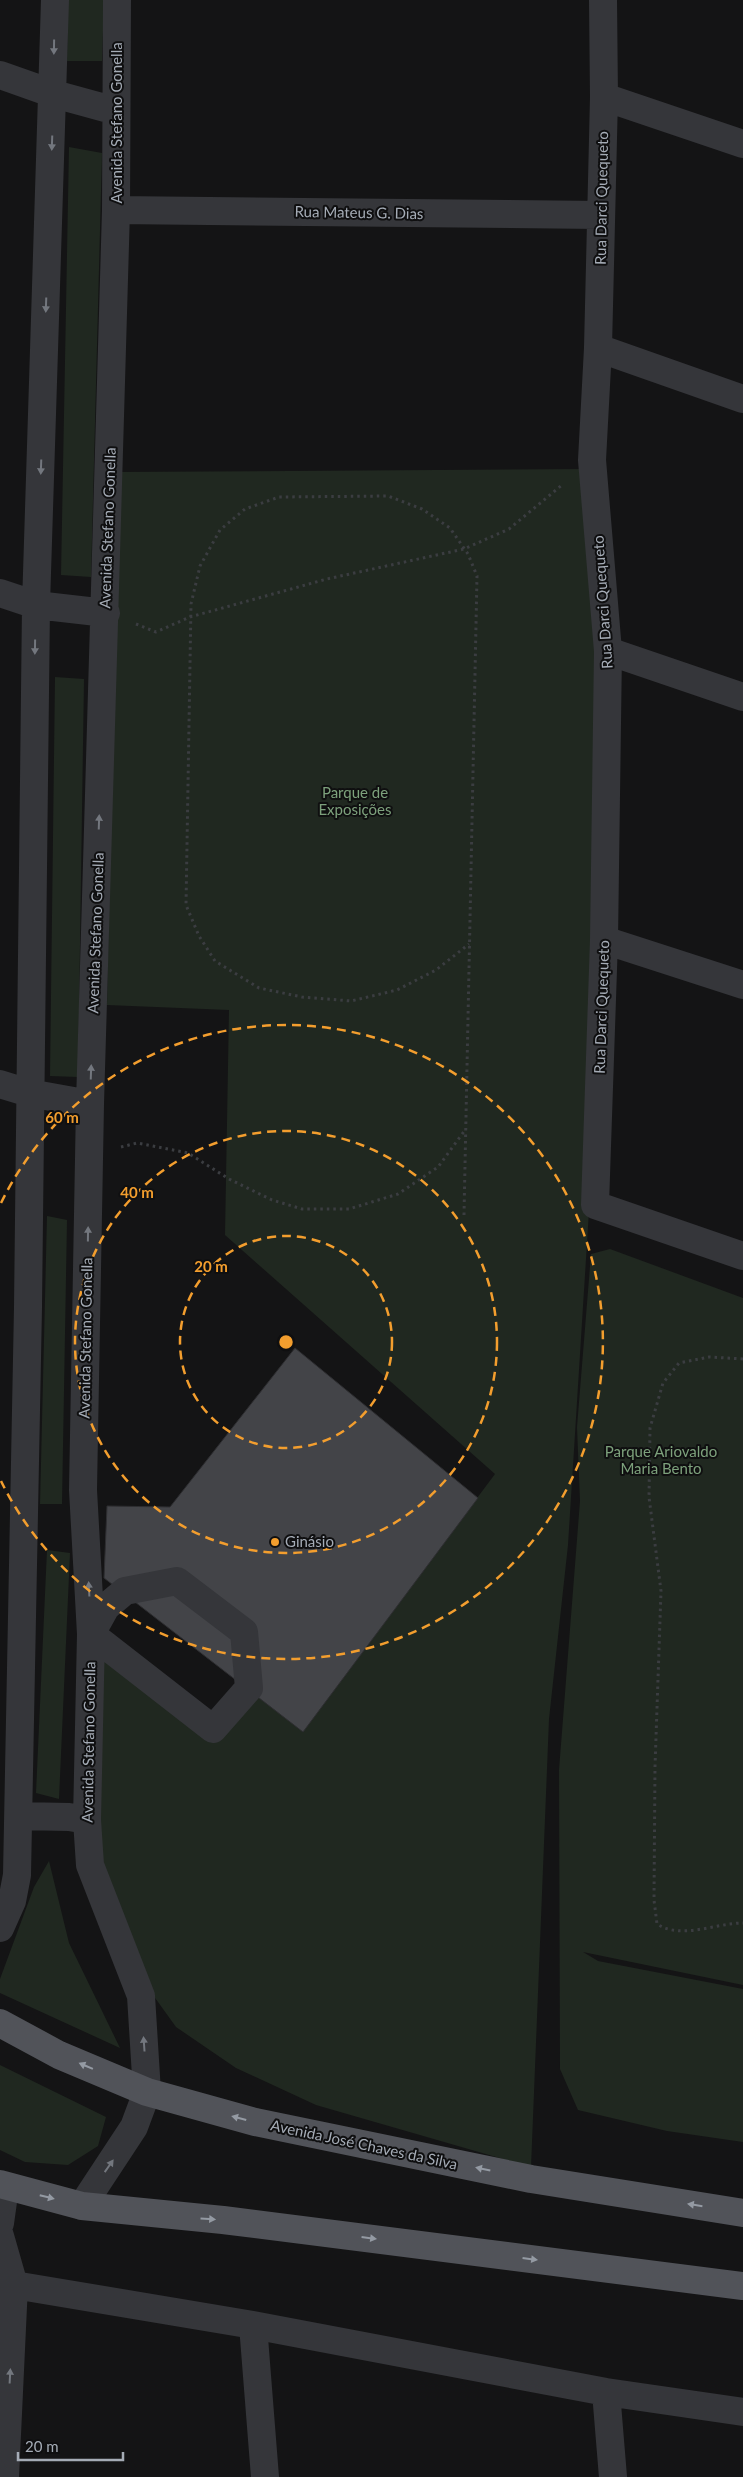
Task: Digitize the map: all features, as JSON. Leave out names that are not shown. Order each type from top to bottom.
[{"type":"main road","name":"Avenida José Chaves da Silva","points":[[0,2023],[59,2055],[147,2092],[255,2122],[522,2178],[743,2213]]},
{"type":"main road","points":[[2,2186],[82,2206],[223,2220],[743,2286]]},
{"type":"street","points":[[0,1928],[12,1901],[17,1875],[19,1816],[28,1317],[29,1092],[36,605],[54,94],[55,0]]},
{"type":"street","name":"Avenida Stefano Gonella","points":[[117,0],[116,210],[106,613],[90,1104],[83,1490],[91,1634],[87,1820],[90,1865],[141,1996],[147,2092]]},
{"type":"street","name":"Rua Darci Quequeto","points":[[603,0],[604,97],[598,348],[592,460],[608,651],[604,940],[596,1205],[743,1256]]},
{"type":"street","points":[[0,75],[54,94],[116,111]]},
{"type":"street","points":[[604,97],[743,144]]},
{"type":"street","name":"Rua Mateus G. Dias","points":[[116,210],[601,216]]},
{"type":"street","points":[[598,348],[743,399]]},
{"type":"street","points":[[0,592],[36,605],[106,613]]},
{"type":"street","points":[[608,651],[743,697]]},
{"type":"street","points":[[604,940],[743,985]]},
{"type":"street","points":[[0,1084],[29,1092],[90,1104]]},
{"type":"street","points":[[177,1580],[244,1632],[249,1688],[213,1730],[91,1634],[106,1608],[125,1591],[177,1580]]},
{"type":"street","points":[[19,1816],[69,1817],[87,1820]]},
{"type":"street","points":[[82,2206],[130,2133],[147,2092]]},
{"type":"street","points":[[0,2223],[2,2186]]},
{"type":"street","points":[[0,2236],[7,2288],[5,2477]]},
{"type":"street","points":[[7,2288],[253,2325],[606,2392],[743,2412]]},
{"type":"street","points":[[253,2325],[265,2477]]},
{"type":"street","points":[[606,2392],[613,2477]]},
{"type":"path","points":[[106,613],[156,632],[190,618],[327,579],[464,548],[508,529],[592,460]]},
{"type":"path","points":[[464,1215],[476,576],[464,548],[450,528],[422,509],[388,496],[279,497],[245,509],[220,530],[200,566],[191,604],[186,905],[199,936],[215,961],[259,988],[302,997],[350,1001],[396,990],[436,970],[469,944]]},
{"type":"path","points":[[117,1148],[137,1143],[188,1153],[229,1178],[272,1200],[302,1209],[349,1209],[398,1194],[438,1167],[465,1128]]},
{"type":"path","points":[[743,1359],[709,1357],[679,1363],[664,1383],[650,1428],[649,1497],[661,1592],[655,1767],[654,1900],[657,1924],[666,1930],[688,1931],[726,1923],[743,1923]]},
{"type":"green space","points":[[68,0],[104,0],[102,61],[67,61]]},
{"type":"green space","points":[[69,147],[102,153],[91,577],[61,575]]},
{"type":"green space","name":"Parque de Exposições","points":[[592,469],[601,1020],[568,1545],[549,1719],[531,2167],[316,2105],[236,2068],[176,2027],[135,1970],[93,1872],[98,1640],[213,1729],[249,1688],[303,1731],[495,1474],[225,1235],[229,1010],[107,1005],[118,472]]},
{"type":"green space","points":[[55,677],[84,679],[78,1077],[50,1076]]},
{"type":"green space","points":[[47,1216],[67,1220],[62,1504],[40,1504]]},
{"type":"green space","name":"Parque Ariovaldo Maria Bento","points":[[610,1249],[743,1298],[743,1985],[583,1952],[598,1961],[743,1989],[743,2142],[667,2131],[578,2110],[560,2069],[559,1770],[580,1501],[577,1427],[591,1254]]},
{"type":"green space","points":[[47,1550],[70,1553],[59,1799],[36,1793]]},
{"type":"green space","points":[[49,1861],[69,1943],[120,2048],[0,1993],[0,1979],[34,1887]]},
{"type":"green space","points":[[0,2065],[106,2117],[98,2146],[68,2165],[25,2162],[0,2150]]},
{"type":"building","name":"Ginásio","points":[[295,1348],[478,1498],[303,1732],[104,1578],[107,1506],[170,1507]]},
{"type":"place","name":"Ginásio","points":[[275,1542]]}]
